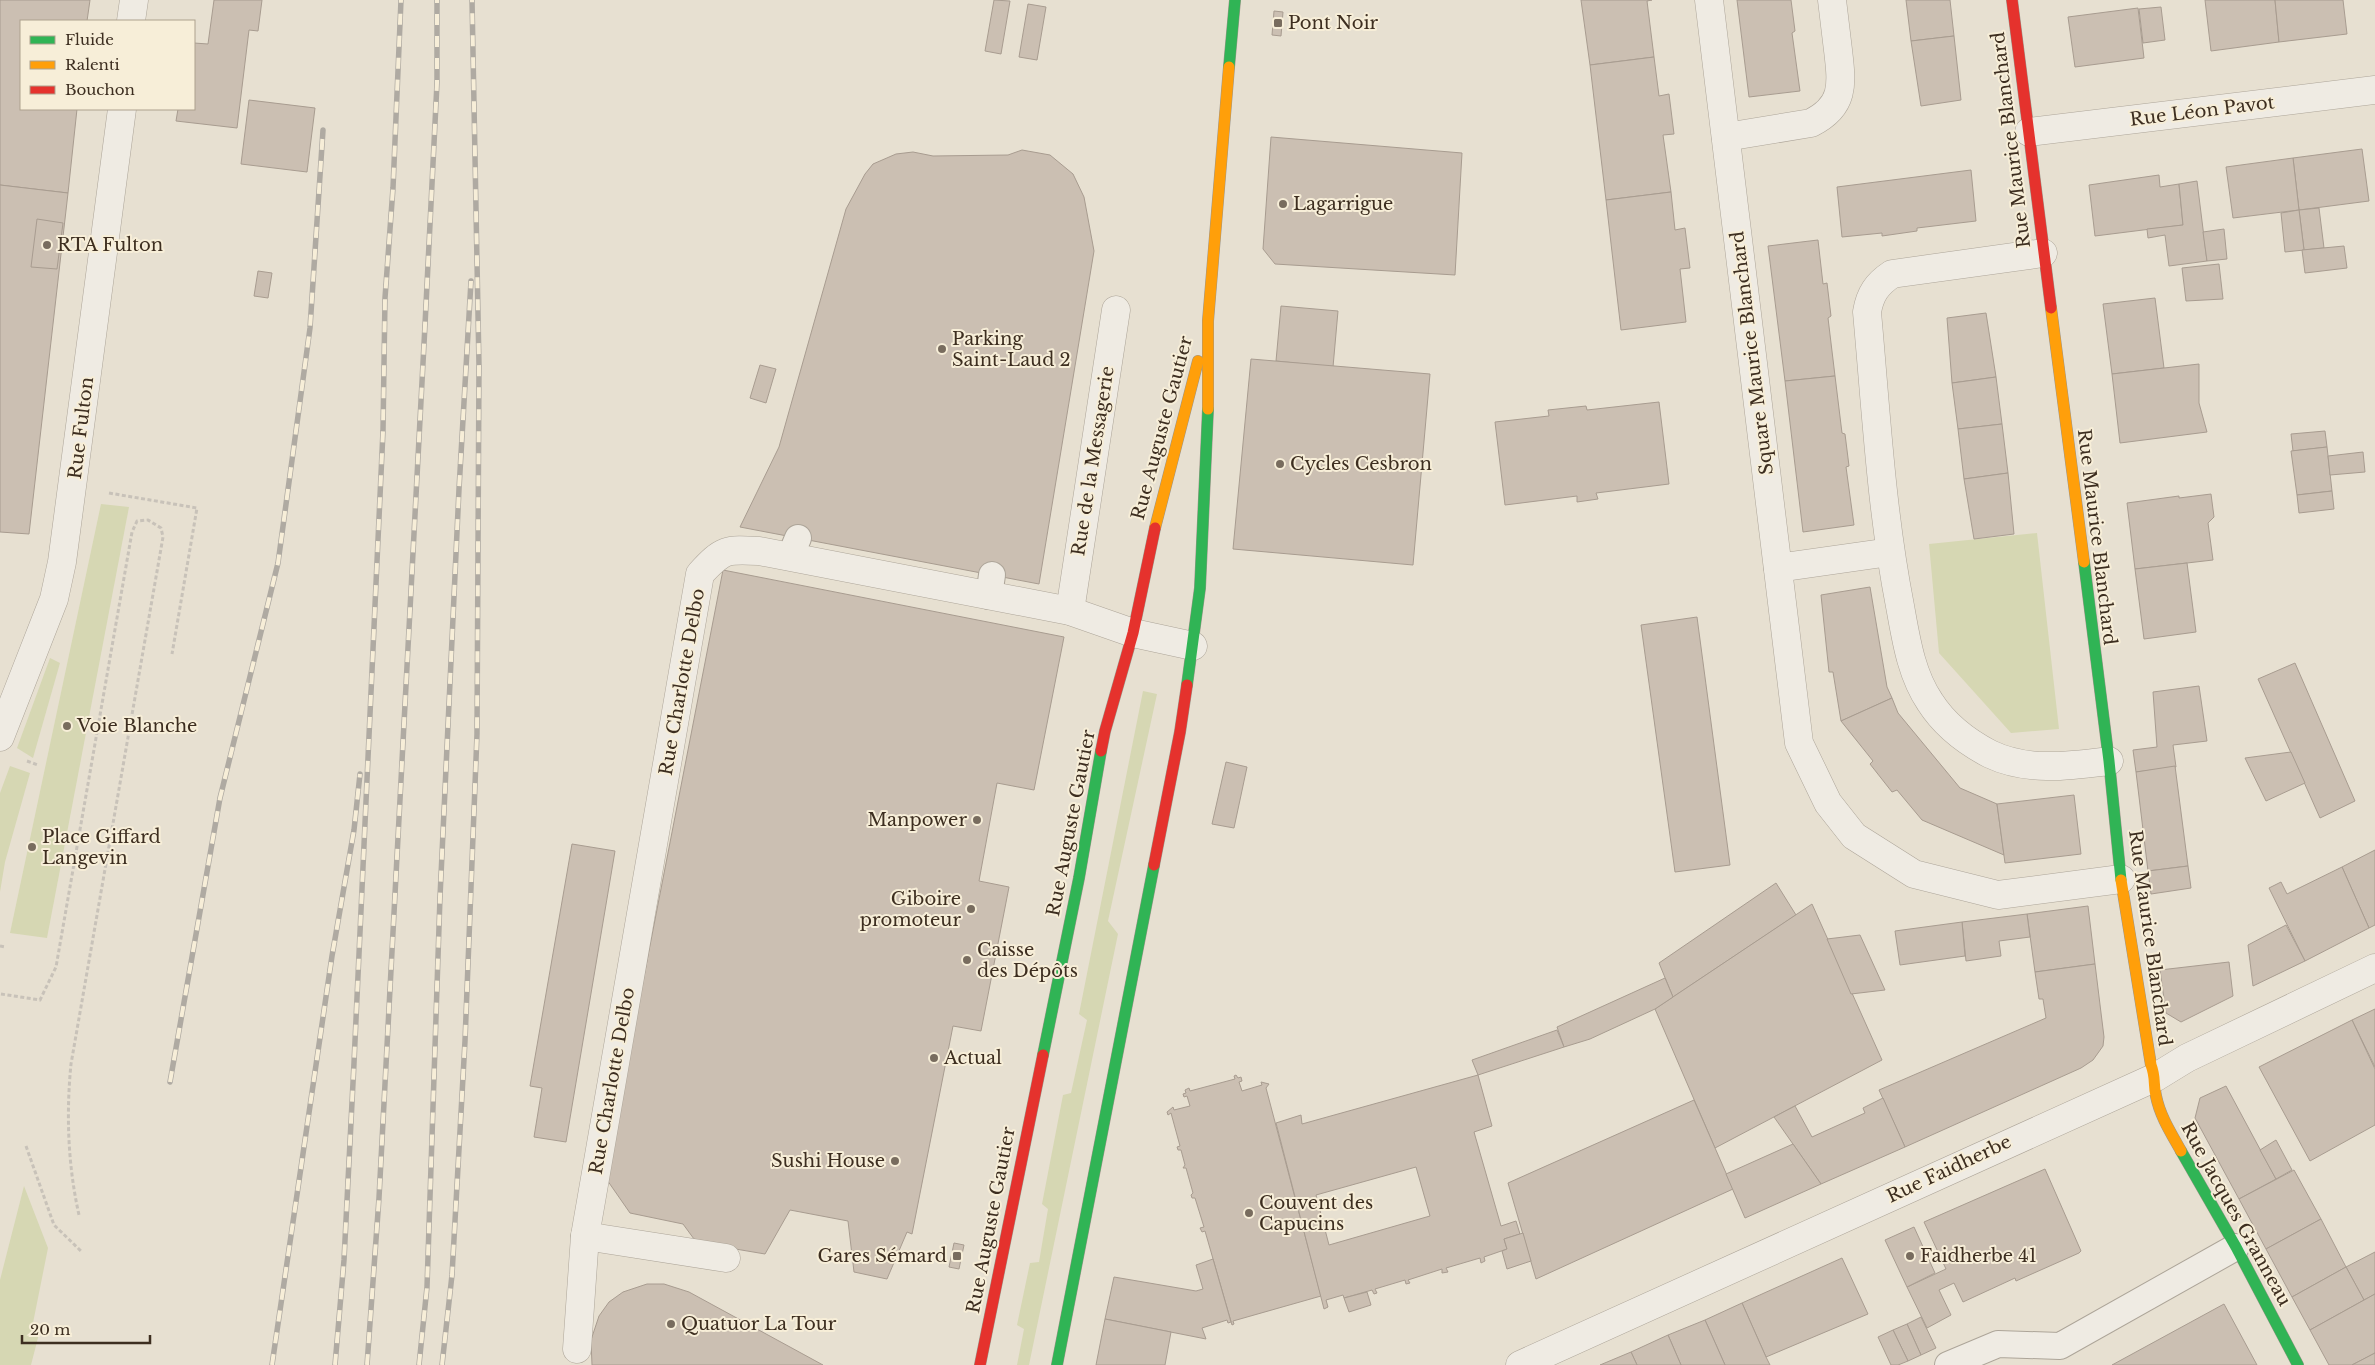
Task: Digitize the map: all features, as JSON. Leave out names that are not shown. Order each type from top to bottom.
[{"type":"street","points":[[132,20],[134,0]]},
{"type":"street","name":"Rue Auguste Gautier","points":[[1057,1365],[1180,732],[1193,646],[1200,588],[1208,412],[1208,321],[1235,0]]},
{"type":"street","name":"Square Maurice Blanchard","points":[[1709,0],[1799,742],[1828,803],[1854,836],[1914,874],[1998,895],[2121,879]]},
{"type":"street","points":[[1726,137],[1811,123],[1831,109],[1839,96],[1842,82],[1832,0]]},
{"type":"street","name":"Rue Maurice Blanchard","points":[[2012,0],[2109,761],[2121,879],[2151,1065],[2156,1077]]},
{"type":"street","name":"Rue Léon Pavot","points":[[2029,132],[2375,90]]},
{"type":"street","name":"Rue Fulton","points":[[0,737],[54,599],[62,562],[122,110]]},
{"type":"street","points":[[2043,253],[1892,274],[1881,281],[1874,291],[1867,312],[1890,552],[1908,650],[1917,677],[1930,702],[1948,724],[1970,742],[1991,754],[2013,762],[2037,767],[2109,761]]},
{"type":"street","name":"Rue de la Messagerie","points":[[1070,612],[1116,310]]},
{"type":"street","name":"Rue Auguste Gautier","points":[[980,1365],[1079,878],[1105,731],[1133,633],[1150,547],[1208,321]]},
{"type":"street","name":"Rue Charlotte Delbo","points":[[577,1349],[585,1236],[700,574],[714,559],[730,549],[759,551],[794,548],[990,585],[1133,633],[1193,646]]},
{"type":"street","points":[[1778,568],[1890,552]]},
{"type":"street","name":"Rue Faidherbe","points":[[1520,1365],[2156,1077],[2187,1058],[2375,968]]},
{"type":"street","name":"Rue Jacques Granneau","points":[[2156,1077],[2155,1094],[2160,1115],[2236,1247],[2298,1365]]},
{"type":"street","points":[[585,1236],[726,1258]]},
{"type":"lane","points":[[1948,1365],[1998,1344],[2060,1346],[2236,1247]]},
{"type":"path","points":[[73,488],[197,508],[172,654]]},
{"type":"path","points":[[1,994],[40,1000],[56,967],[72,886],[132,532],[137,521],[148,520],[161,528],[162,538],[71,1064],[69,1142],[79,1215]]},
{"type":"path","points":[[0,946],[5,948]]},
{"type":"path","points":[[26,1146],[54,1225],[82,1252]]},
{"type":"green space","points":[[101,504],[129,507],[47,938],[10,933]]},
{"type":"green space","points":[[2037,533],[2059,729],[2011,733],[1939,653],[1929,544]]},
{"type":"green space","points":[[50,658],[60,663],[33,758],[17,748]]},
{"type":"green space","points":[[1143,691],[1157,694],[1108,921],[1118,934],[1029,1365],[1017,1365],[1024,1329],[1017,1325],[1030,1263],[1039,1262],[1048,1209],[1042,1204],[1063,1095],[1071,1093],[1087,1020],[1079,1014]]},
{"type":"green space","points":[[10,766],[30,773],[5,862],[0,892],[0,793]]},
{"type":"green space","points":[[24,1186],[48,1248],[33,1323],[41,1326],[31,1365],[0,1365],[0,1280]]},
{"type":"building","points":[[0,0],[90,0],[87,20],[20,20],[20,110],[77,110],[68,193],[0,185]]},
{"type":"building","points":[[214,0],[262,0],[258,31],[249,30],[237,128],[176,121],[178,110],[195,110],[195,43],[208,44]]},
{"type":"building","points":[[994,0],[1010,1],[1001,54],[985,51]]},
{"type":"building","points":[[1581,0],[1652,0],[1647,1],[1654,57],[1590,65]]},
{"type":"building","points":[[1737,0],[1791,0],[1795,31],[1792,33],[1800,91],[1749,97]]},
{"type":"building","points":[[1906,0],[1950,0],[1954,36],[1911,41]]},
{"type":"building","points":[[2205,0],[2275,0],[2279,42],[2211,51]]},
{"type":"building","points":[[2275,0],[2343,0],[2347,34],[2279,42]]},
{"type":"building","points":[[1028,4],[1046,7],[1037,60],[1019,57]]},
{"type":"building","points":[[2161,7],[2165,40],[2143,43],[2139,9]]},
{"type":"building","points":[[2138,8],[2144,58],[2075,67],[2068,17]]},
{"type":"building","points":[[1274,11],[1283,12],[1281,36],[1272,35]]},
{"type":"building","points":[[1954,36],[1961,100],[1921,106],[1911,41]]},
{"type":"building","points":[[1654,57],[1659,96],[1669,94],[1674,134],[1663,135],[1671,192],[1606,200],[1590,65]]},
{"type":"building","points":[[249,100],[315,108],[307,172],[241,164]]},
{"type":"building","points":[[1271,137],[1462,153],[1455,275],[1275,264],[1263,249]]},
{"type":"building","points":[[2362,149],[2369,201],[2299,210],[2293,158]]},
{"type":"building","name":"Parking Saint-Laud 2","points":[[1022,150],[1050,155],[1073,174],[1084,197],[1094,251],[1039,584],[740,527],[779,447],[846,209],[865,174],[873,164],[896,154],[913,152],[933,156],[1008,155]]},
{"type":"building","points":[[2293,158],[2299,210],[2233,218],[2226,167]]},
{"type":"building","points":[[1971,170],[1976,221],[1917,228],[1917,231],[1882,236],[1882,233],[1842,237],[1837,187]]},
{"type":"building","points":[[2159,175],[2160,187],[2179,184],[2183,225],[2095,236],[2089,185]]},
{"type":"building","points":[[2197,181],[2207,261],[2169,266],[2165,235],[2148,238],[2147,229],[2183,225],[2179,184]]},
{"type":"building","points":[[0,185],[68,193],[29,534],[0,532]]},
{"type":"building","points":[[1671,192],[1675,230],[1685,228],[1690,268],[1680,269],[1686,322],[1621,330],[1606,200]]},
{"type":"building","points":[[2319,208],[2324,248],[2304,250],[2299,210]]},
{"type":"building","points":[[2299,210],[2304,250],[2285,252],[2281,213]]},
{"type":"building","name":"RTA Fulton","points":[[37,219],[63,223],[57,269],[31,267]]},
{"type":"building","points":[[2224,229],[2227,259],[2207,261],[2203,232]]},
{"type":"building","points":[[1818,240],[1823,284],[1827,283],[1831,316],[1828,318],[1835,376],[1785,381],[1768,246]]},
{"type":"building","points":[[2344,246],[2347,268],[2305,273],[2302,250]]},
{"type":"building","points":[[2219,264],[2223,299],[2186,301],[2182,268]]},
{"type":"building","points":[[258,271],[272,273],[268,298],[254,296]]},
{"type":"building","points":[[2155,298],[2164,368],[2112,374],[2103,304]]},
{"type":"building","points":[[1281,306],[1338,311],[1333,367],[1276,361]]},
{"type":"building","points":[[1986,313],[1996,377],[1952,383],[1947,318]]},
{"type":"building","points":[[1251,359],[1430,374],[1413,565],[1233,549]]},
{"type":"building","points":[[2199,364],[2199,403],[2207,432],[2120,443],[2112,374]]},
{"type":"building","points":[[760,365],[776,369],[766,403],[750,398]]},
{"type":"building","points":[[1835,376],[1842,433],[1845,434],[1849,466],[1846,467],[1854,525],[1803,532],[1785,381]]},
{"type":"building","points":[[1996,377],[2002,424],[1958,429],[1952,383]]},
{"type":"building","points":[[1659,402],[1669,484],[1596,493],[1598,499],[1577,502],[1577,496],[1505,505],[1495,422],[1549,416],[1548,410],[1586,406],[1587,410]]},
{"type":"building","points":[[2002,424],[2008,473],[1964,479],[1958,429]]},
{"type":"building","points":[[2325,431],[2327,447],[2293,451],[2291,434]]},
{"type":"building","points":[[2327,447],[2332,491],[2297,495],[2291,451]]},
{"type":"building","points":[[2363,452],[2365,472],[2330,475],[2328,456]]},
{"type":"building","points":[[2008,473],[2014,534],[1974,539],[1964,479]]},
{"type":"building","points":[[2332,491],[2334,509],[2299,513],[2297,495]]},
{"type":"building","points":[[2211,494],[2214,517],[2208,523],[2213,560],[2135,569],[2127,503]]},
{"type":"building","points":[[2187,563],[2196,632],[2144,639],[2135,569]]},
{"type":"building","points":[[723,570],[1064,637],[1034,790],[997,783],[979,881],[1009,887],[981,1031],[953,1026],[912,1234],[907,1232],[887,1279],[854,1272],[848,1221],[790,1210],[765,1254],[700,1243],[694,1239],[683,1224],[630,1213],[605,1177]]},
{"type":"building","points":[[1870,587],[1887,687],[1892,698],[1841,721],[1833,672],[1829,672],[1821,595]]},
{"type":"building","points":[[1697,617],[1730,865],[1675,872],[1641,625]]},
{"type":"building","points":[[2295,663],[2355,801],[2320,818],[2258,679]]},
{"type":"building","points":[[2199,686],[2207,741],[2173,745],[2176,767],[2136,772],[2133,750],[2157,747],[2153,692]]},
{"type":"building","points":[[1892,698],[1898,713],[1960,788],[1997,804],[2004,855],[1922,820],[1897,790],[1892,792],[1870,764],[1873,761],[1841,721]]},
{"type":"building","points":[[2291,752],[2305,783],[2266,801],[2245,758]]},
{"type":"building","points":[[1226,762],[1247,767],[1234,828],[1212,824]]},
{"type":"building","points":[[2175,766],[2188,866],[2148,871],[2136,772]]},
{"type":"building","points":[[2074,795],[2081,854],[2005,863],[1997,804]]},
{"type":"building","points":[[572,844],[615,851],[566,1142],[534,1137],[542,1088],[530,1086]]},
{"type":"building","points":[[2375,850],[2375,925],[2369,928],[2342,867]]},
{"type":"building","points":[[2188,866],[2191,888],[2151,894],[2148,871]]},
{"type":"building","points":[[2342,867],[2369,928],[2305,961],[2269,888],[2281,882],[2287,894]]},
{"type":"building","points":[[1776,883],[1796,915],[1673,997],[1659,963]]},
{"type":"building","points":[[1812,904],[1882,1060],[1715,1148],[1655,1009]]},
{"type":"building","points":[[2088,906],[2095,964],[2035,972],[2027,914]]},
{"type":"building","points":[[2027,914],[2030,937],[1999,941],[2001,956],[1966,961],[1962,922]]},
{"type":"building","points":[[1962,922],[1965,956],[1900,965],[1895,931]]},
{"type":"building","points":[[2286,925],[2305,961],[2253,986],[2248,945]]},
{"type":"building","points":[[1860,935],[1885,990],[1851,994],[1827,939]]},
{"type":"building","points":[[2229,962],[2233,996],[2181,1022],[2166,1013],[2160,970]]},
{"type":"building","points":[[2095,964],[2104,1037],[2103,1046],[2093,1060],[2081,1068],[1905,1147],[1879,1090],[2046,1018],[2043,999],[2039,999],[2035,972]]},
{"type":"building","points":[[1665,978],[1673,997],[1655,1009],[1590,1039],[1564,1047],[1557,1027]]},
{"type":"building","points":[[2375,1009],[2375,1067],[2352,1020]]},
{"type":"building","points":[[2352,1020],[2375,1069],[2375,1125],[2310,1161],[2259,1067]]},
{"type":"building","points":[[1557,1030],[1564,1047],[1478,1075],[1472,1060]]},
{"type":"building","name":"Couvent des Capucins","points":[[1236,1075],[1238,1078],[1241,1077],[1242,1081],[1239,1082],[1242,1091],[1262,1085],[1261,1082],[1269,1084],[1266,1088],[1321,1296],[1233,1321],[1234,1324],[1232,1325],[1205,1231],[1202,1232],[1200,1228],[1204,1227],[1195,1198],[1192,1198],[1191,1195],[1193,1193],[1186,1168],[1183,1168],[1185,1165],[1181,1150],[1178,1150],[1177,1147],[1180,1146],[1171,1113],[1168,1115],[1167,1112],[1173,1107],[1174,1110],[1190,1106],[1187,1096],[1184,1097],[1183,1094],[1186,1093],[1185,1090],[1189,1088],[1190,1091],[1235,1079],[1234,1076]]},
{"type":"building","name":"Couvent des Capucins","points":[[1478,1075],[1492,1126],[1474,1132],[1501,1226],[1516,1221],[1520,1234],[1504,1239],[1507,1249],[1484,1257],[1485,1261],[1481,1263],[1480,1258],[1446,1268],[1448,1272],[1442,1273],[1442,1269],[1408,1280],[1410,1283],[1406,1284],[1405,1280],[1375,1289],[1377,1293],[1374,1294],[1372,1290],[1344,1298],[1343,1295],[1326,1300],[1328,1307],[1324,1309],[1276,1123],[1301,1115],[1302,1124]],"holes":[[[1416,1167],[1430,1216],[1329,1245],[1316,1195]]]},
{"type":"building","points":[[2226,1086],[2276,1179],[2239,1199],[2195,1118],[2200,1098]]},
{"type":"building","points":[[1883,1098],[1905,1147],[1821,1184],[1774,1117],[1795,1106],[1812,1137],[1865,1113],[1863,1108]]},
{"type":"building","points":[[1694,1100],[1733,1189],[1536,1279],[1508,1183]]},
{"type":"building","points":[[2276,1140],[2292,1170],[2276,1179],[2260,1150]]},
{"type":"building","points":[[1793,1144],[1821,1184],[1745,1218],[1726,1174]]},
{"type":"building","points":[[2045,1169],[2081,1251],[2016,1281],[2015,1278],[1963,1302],[1954,1283],[1939,1290],[1951,1315],[1927,1328],[1907,1287],[1946,1269],[1924,1222]]},
{"type":"building","points":[[2294,1170],[2321,1219],[2266,1249],[2239,1199]]},
{"type":"building","points":[[2321,1219],[2346,1267],[2292,1297],[2266,1249]]},
{"type":"building","name":"Faidherbe 41","points":[[1914,1227],[1935,1273],[1907,1287],[1885,1240]]},
{"type":"building","points":[[1523,1233],[1531,1261],[1507,1269],[1502,1251],[1507,1249],[1504,1239]]},
{"type":"building","points":[[954,1243],[964,1245],[959,1269],[949,1267]]},
{"type":"building","points":[[2375,1252],[2375,1294],[2364,1300],[2346,1267]]},
{"type":"building","points":[[1842,1258],[1868,1314],[1766,1357],[1742,1303]]},
{"type":"building","points":[[1213,1259],[1231,1322],[1228,1323],[1227,1320],[1202,1328],[1206,1339],[1105,1319],[1114,1277],[1196,1291],[1203,1289],[1196,1265]]},
{"type":"building","points":[[2346,1267],[2364,1300],[2310,1330],[2292,1297]]},
{"type":"building","name":"Quatuor La Tour","points":[[647,1284],[664,1284],[689,1292],[823,1365],[592,1365],[591,1340],[599,1316],[609,1302],[623,1292]]},
{"type":"building","points":[[1367,1292],[1371,1305],[1349,1312],[1344,1298]]},
{"type":"building","points":[[2375,1294],[2375,1353],[2352,1365],[2329,1365],[2310,1330]]},
{"type":"building","points":[[1742,1303],[1770,1365],[1725,1365],[1705,1320]]},
{"type":"building","points":[[2224,1304],[2257,1365],[2112,1365]]},
{"type":"building","points":[[1921,1317],[1936,1348],[1921,1355],[1907,1324]]},
{"type":"building","points":[[1105,1319],[1171,1332],[1165,1365],[1096,1365]]},
{"type":"building","points":[[1705,1320],[1725,1365],[1681,1365],[1668,1335]]},
{"type":"building","points":[[1907,1324],[1921,1355],[1908,1361],[1893,1330]]},
{"type":"building","points":[[1893,1330],[1908,1361],[1898,1365],[1891,1365],[1878,1337]]},
{"type":"building","points":[[1668,1335],[1681,1365],[1637,1365],[1631,1352]]},
{"type":"building","points":[[1631,1352],[1637,1365],[1600,1365]]},
{"type":"building","points":[[2375,1353],[2375,1365],[2352,1365]]},
{"type":"railway","points":[[335,1365],[344,1260],[354,1063],[383,431],[385,298],[393,188],[401,0]]},
{"type":"railway","points":[[367,1365],[379,1198],[425,325],[437,83],[437,0]]},
{"type":"railway","points":[[442,1365],[452,1275],[465,1041],[477,734],[479,366],[472,0]]},
{"type":"railway","points":[[170,1082],[220,798],[278,563],[310,328],[323,130]]},
{"type":"railway","points":[[419,1365],[427,1287],[440,897],[459,489],[471,281]]},
{"type":"railway","points":[[272,1365],[332,956],[354,830],[360,774]]},
{"type":"traffic: fast","points":[[1229,67],[1235,0]]},
{"type":"traffic: fast","points":[[1187,685],[1200,588],[1208,409]]},
{"type":"traffic: fast","points":[[2084,562],[2109,761],[2121,880]]},
{"type":"traffic: fast","points":[[1043,1055],[1079,878],[1101,751]]},
{"type":"traffic: fast","points":[[1057,1365],[1154,865]]},
{"type":"traffic: fast","points":[[2181,1151],[2236,1247],[2298,1365]]},
{"type":"traffic: slow","points":[[1208,409],[1208,321],[1229,67]]},
{"type":"traffic: slow","points":[[2051,308],[2084,562]]},
{"type":"traffic: slow","points":[[1155,528],[1198,361]]},
{"type":"traffic: slow","points":[[2121,880],[2156,1096],[2163,1117],[2181,1151]]},
{"type":"traffic: jam","points":[[2012,0],[2051,308]]},
{"type":"traffic: jam","points":[[1101,751],[1133,633],[1155,528]]},
{"type":"traffic: jam","points":[[1154,865],[1180,732],[1187,685]]},
{"type":"traffic: jam","points":[[980,1365],[1043,1055]]},
{"type":"place","name":"Pont Noir","points":[[1278,23]]},
{"type":"place","name":"Lagarrigue","points":[[1283,204]]},
{"type":"place","name":"RTA Fulton","points":[[47,245]]},
{"type":"place","name":"Parking Saint-Laud 2","points":[[942,349]]},
{"type":"place","name":"Cycles Cesbron","points":[[1280,464]]},
{"type":"place","name":"Voie Blanche","points":[[67,726]]},
{"type":"place","name":"Manpower","points":[[977,820]]},
{"type":"place","name":"Place Giffard Langevin","points":[[32,847]]},
{"type":"place","name":"Giboire promoteur","points":[[971,909]]},
{"type":"place","name":"Caisse des Dépôts","points":[[967,960]]},
{"type":"place","name":"Actual","points":[[934,1058]]},
{"type":"place","name":"Sushi House","points":[[895,1161]]},
{"type":"place","name":"Couvent des Capucins","points":[[1249,1213]]},
{"type":"place","name":"Gares Sémard","points":[[957,1256]]},
{"type":"place","name":"Faidherbe 41","points":[[1910,1256]]},
{"type":"place","name":"Quatuor La Tour","points":[[671,1324]]}]
